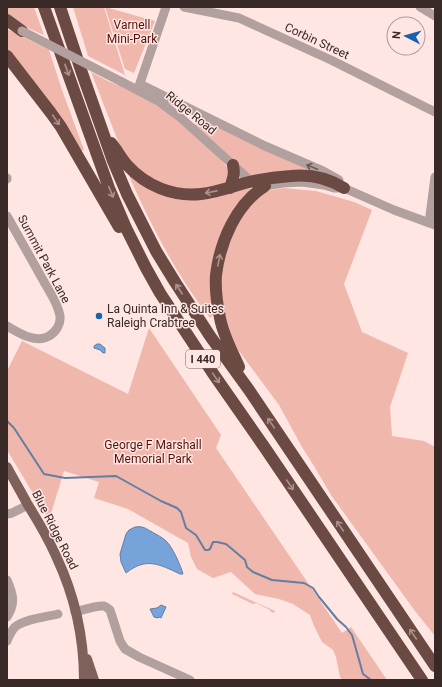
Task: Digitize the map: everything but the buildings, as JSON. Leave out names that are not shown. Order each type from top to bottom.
[{"type":"highway","name":"I 440","points":[[44,7],[109,188],[126,228],[160,293],[189,338],[270,454],[422,680]]},
{"type":"highway","name":"I 440","points":[[61,9],[113,161],[127,194],[156,251],[210,336],[249,390],[435,666]]},
{"type":"highway","points":[[7,20],[22,31]]},
{"type":"highway","points":[[7,24],[22,31]]},
{"type":"highway","points":[[7,56],[61,127],[116,223],[146,268]]},
{"type":"highway","points":[[102,129],[122,159],[128,165],[144,179],[167,191],[190,194],[210,192],[280,176],[308,175],[337,183],[344,188]]},
{"type":"highway","points":[[230,188],[234,177],[233,165]]},
{"type":"highway","points":[[249,390],[224,333],[216,297],[216,275],[220,254],[234,221],[247,202],[256,192],[265,186]]},
{"type":"main road","name":"Blue Ridge Road","points":[[7,467],[56,555],[65,577],[75,612],[83,654],[84,680]]},
{"type":"main road","name":"Blue Ridge Road","points":[[83,654],[87,659],[94,680]]},
{"type":"street","points":[[139,87],[166,7]]},
{"type":"street","name":"Corbin Street","points":[[184,7],[239,18],[331,60],[435,112]]},
{"type":"street","points":[[420,7],[435,16]]},
{"type":"street","name":"Ridge Road","points":[[22,31],[122,82],[139,87],[196,112],[264,146],[328,174],[338,179],[344,188]]},
{"type":"street","name":"Ridge Road","points":[[139,87],[188,124],[251,182],[257,185],[265,186],[302,182],[334,188],[344,188],[394,210],[432,224]]},
{"type":"street","points":[[188,124],[196,112]]},
{"type":"street","points":[[432,224],[435,177]]},
{"type":"street","name":"Summit Park Lane","points":[[7,216],[52,294],[60,317],[59,326],[55,332],[45,338],[35,339],[18,333],[7,326]]},
{"type":"street","points":[[7,514],[28,505]]},
{"type":"street","points":[[7,580],[12,592],[13,600],[12,608],[7,618],[16,627]]},
{"type":"street","points":[[75,612],[105,606],[110,610],[120,641],[125,649],[190,680]]},
{"type":"street","points":[[7,641],[16,627],[28,621],[58,614]]},
{"type":"green space","points":[[7,7],[34,7],[44,35],[7,18]]},
{"type":"green space","points":[[73,7],[104,7],[125,75],[88,56]]},
{"type":"green space","name":"Varnell Mini-Park","points":[[105,7],[155,21],[134,73],[125,69]]},
{"type":"green space","points":[[7,29],[49,50],[84,150],[81,151],[7,51]]},
{"type":"green space","points":[[91,72],[141,95],[173,116],[213,151],[228,168],[228,177],[225,183],[220,187],[176,190],[140,173],[123,154]]},
{"type":"green space","points":[[203,119],[310,170],[253,180],[195,125],[197,120]]},
{"type":"green space","points":[[131,175],[165,194],[250,186],[252,192],[232,219],[214,314],[210,318],[186,285],[155,231],[129,176]]},
{"type":"green space","points":[[284,188],[316,191],[354,202],[372,210],[344,284],[362,332],[408,353],[390,407],[392,436],[424,441],[435,447],[435,636],[415,611],[331,495],[279,405],[236,347],[228,328],[222,304],[220,279],[229,240],[245,210],[266,191]]},
{"type":"green space","name":"George F Marshall Memorial Park","points":[[149,328],[221,435],[216,448],[342,633],[351,627],[387,680],[343,680],[340,677],[333,650],[322,642],[310,615],[293,604],[279,599],[255,594],[231,572],[213,578],[197,569],[191,557],[188,543],[128,509],[94,498],[99,482],[64,471],[49,520],[7,450],[7,371],[22,341],[128,394]]},
{"type":"green space","points":[[233,592],[275,611],[274,613],[256,603],[253,604],[232,594]]},
{"type":"water","points":[[97,344],[100,344],[105,348],[105,353],[94,348]]},
{"type":"water","points":[[135,527],[146,528],[166,541],[176,556],[183,574],[166,567],[153,564],[140,565],[126,573],[121,562],[120,554],[126,534],[129,530]]},
{"type":"water","points":[[161,605],[166,607],[161,618],[154,617],[150,609],[157,608]]},
{"type":"waterway","points":[[7,421],[14,428],[44,474],[65,478],[116,476],[161,501],[177,508],[181,512],[186,528],[196,535],[205,550],[210,549],[213,542],[226,544],[245,560],[247,567],[253,572],[272,580],[304,583],[313,588],[337,619],[352,635],[363,674],[371,680]]},
{"type":"place","name":"La Quinta Inn & Suites Raleigh Crabtree","points":[[99,316]]}]
